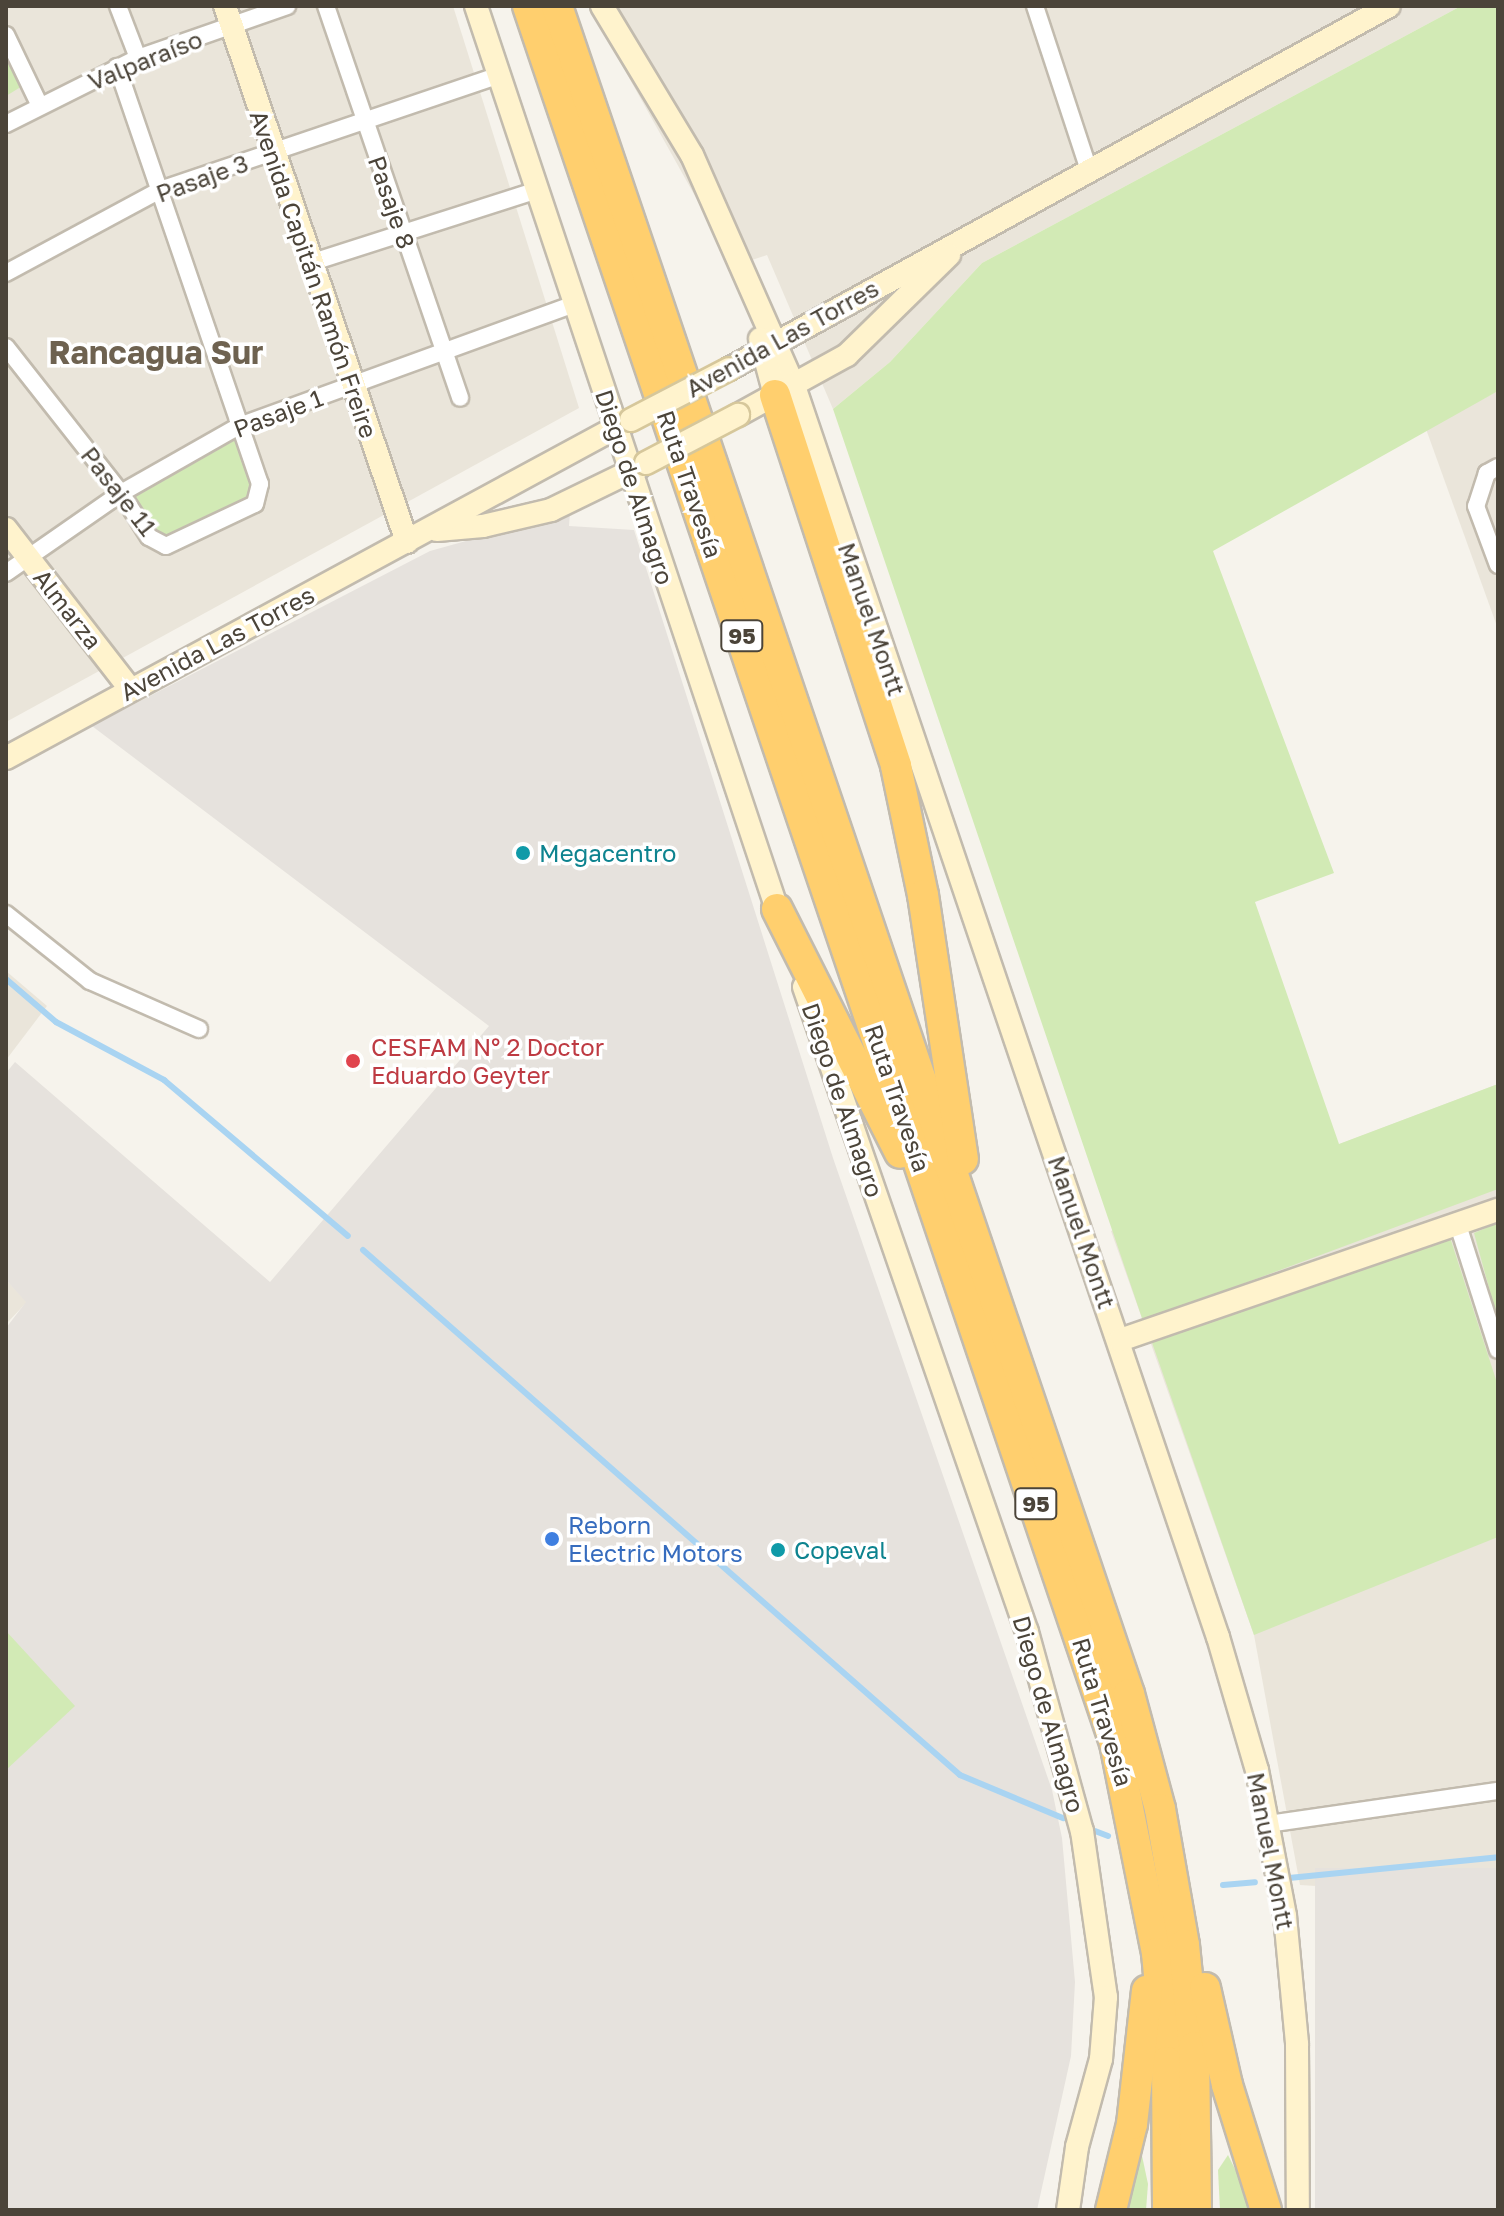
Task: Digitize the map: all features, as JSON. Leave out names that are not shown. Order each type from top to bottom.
[{"type":"highway","name":"Ruta Travesía","points":[[528,6],[967,1258],[1129,1694],[1163,1897],[1194,2047],[1196,2210]]},
{"type":"highway","name":"Ruta Travesía","points":[[557,6],[967,1258]]},
{"type":"highway","points":[[784,390],[900,780],[967,1258]]},
{"type":"highway","points":[[777,909],[967,1258]]},
{"type":"highway","name":"Ruta Travesía","points":[[1163,1897],[1168,2210]]},
{"type":"highway","points":[[1111,2210],[1138,2083],[1163,1897]]},
{"type":"highway","points":[[1163,1897],[1266,2210]]},
{"type":"main road","name":"Diego de Almagro","points":[[476,6],[574,304],[638,468],[777,909],[1027,1632],[1082,1831],[1106,1997],[1101,2059],[1077,2147],[1068,2210]]},
{"type":"main road","name":"Manuel Montt","points":[[602,6],[692,155],[746,281],[1120,1340],[1218,1637],[1268,1824],[1294,2007],[1298,2210]]},
{"type":"main road","name":"Avenida Las Torres","points":[[6,758],[729,369],[1389,6]]},
{"type":"main road","name":"Avenida Capitán Ramón Freire","points":[[228,16],[351,385],[407,542]]},
{"type":"main road","name":"Avenida Las Torres","points":[[428,531],[483,526],[551,510],[638,468],[784,390],[847,355],[967,236]]},
{"type":"main road","name":"Almarza","points":[[6,529],[130,689]]},
{"type":"main road","points":[[1120,1340],[1498,1210]]},
{"type":"street","points":[[118,6],[138,58]]},
{"type":"street","name":"Valparaíso","points":[[6,124],[117,67],[228,16],[287,6]]},
{"type":"street","name":"Pasaje 8","points":[[326,6],[460,398]]},
{"type":"street","points":[[1035,6],[1089,170]]},
{"type":"street","points":[[6,35],[40,106]]},
{"type":"street","points":[[117,67],[239,426]]},
{"type":"street","name":"Pasaje 3","points":[[6,273],[160,190],[499,75]]},
{"type":"street","points":[[310,263],[537,190]]},
{"type":"street","name":"Pasaje 1","points":[[6,573],[121,493],[239,426],[574,304]]},
{"type":"street","name":"Pasaje 11","points":[[6,347],[121,493],[149,537],[166,546],[255,504],[260,494],[239,426]]},
{"type":"street","points":[[1492,470],[1476,506],[1498,565]]},
{"type":"street","points":[[6,914],[90,981],[199,1029]]},
{"type":"street","points":[[1458,1225],[1498,1350]]},
{"type":"street","points":[[1268,1824],[1498,1791]]},
{"type":"shaded area","points":[[6,6],[453,6],[579,408],[6,722]]},
{"type":"shaded area","points":[[589,6],[1461,6],[982,263],[890,362],[833,409],[767,255],[734,266]]},
{"type":"shaded area","points":[[1498,391],[1498,629],[1426,429]]},
{"type":"shaded area","points":[[570,512],[569,526],[634,530],[833,1158],[1052,1790],[1062,1838],[1075,1982],[1071,2056],[1037,2210],[6,2210],[6,1328],[26,1302],[6,1280],[6,1073],[15,1062],[270,1282],[489,1026],[92,726],[430,551]]},
{"type":"shaded area","points":[[6,971],[47,1006],[6,1060]]},
{"type":"shaded area","points":[[1498,1084],[1498,2210],[1327,2210],[1316,1886],[1300,1885],[1254,1635],[1111,1231]]},
{"type":"shaded area","points":[[6,1280],[27,1302],[6,1324]]},
{"type":"shaded area","points":[[1315,1868],[1498,1868],[1498,2210],[1315,2210]]},
{"type":"green space","points":[[1461,6],[1498,6],[1498,391],[1213,551],[1334,873],[1255,902],[1339,1144],[1498,1084],[1498,1189],[1143,1321],[833,409],[890,362],[982,263]]},
{"type":"green space","points":[[6,47],[24,85],[6,96]]},
{"type":"green space","points":[[239,426],[260,494],[166,546],[121,493]]},
{"type":"green space","points":[[1498,1223],[1498,1321],[1474,1233]]},
{"type":"green space","points":[[1446,1225],[1498,1386],[1498,1537],[1254,1635],[1149,1334]]},
{"type":"green space","points":[[6,1631],[75,1706],[6,1770]]},
{"type":"green space","points":[[1138,2137],[1148,2184],[1146,2210],[1123,2210]]},
{"type":"green space","points":[[1228,2155],[1241,2181],[1250,2210],[1220,2210],[1218,2170]]},
{"type":"waterway","points":[[6,979],[56,1022],[164,1080],[348,1236]]},
{"type":"waterway","points":[[363,1250],[960,1775],[1063,1818]]},
{"type":"waterway","points":[[1095,1831],[1108,1836]]},
{"type":"waterway","points":[[1289,1878],[1498,1857]]},
{"type":"waterway","points":[[1223,1885],[1255,1882]]},
{"type":"place","name":"Megacentro","points":[[523,853]]},
{"type":"place","name":"CESFAM N° 2 Doctor Eduardo Geyter","points":[[353,1061]]},
{"type":"place","name":"Reborn Electric Motors","points":[[552,1539]]},
{"type":"place","name":"Copeval","points":[[778,1550]]},
{"type":"district","name":"Rancagua Sur","points":[[156,352]]}]
